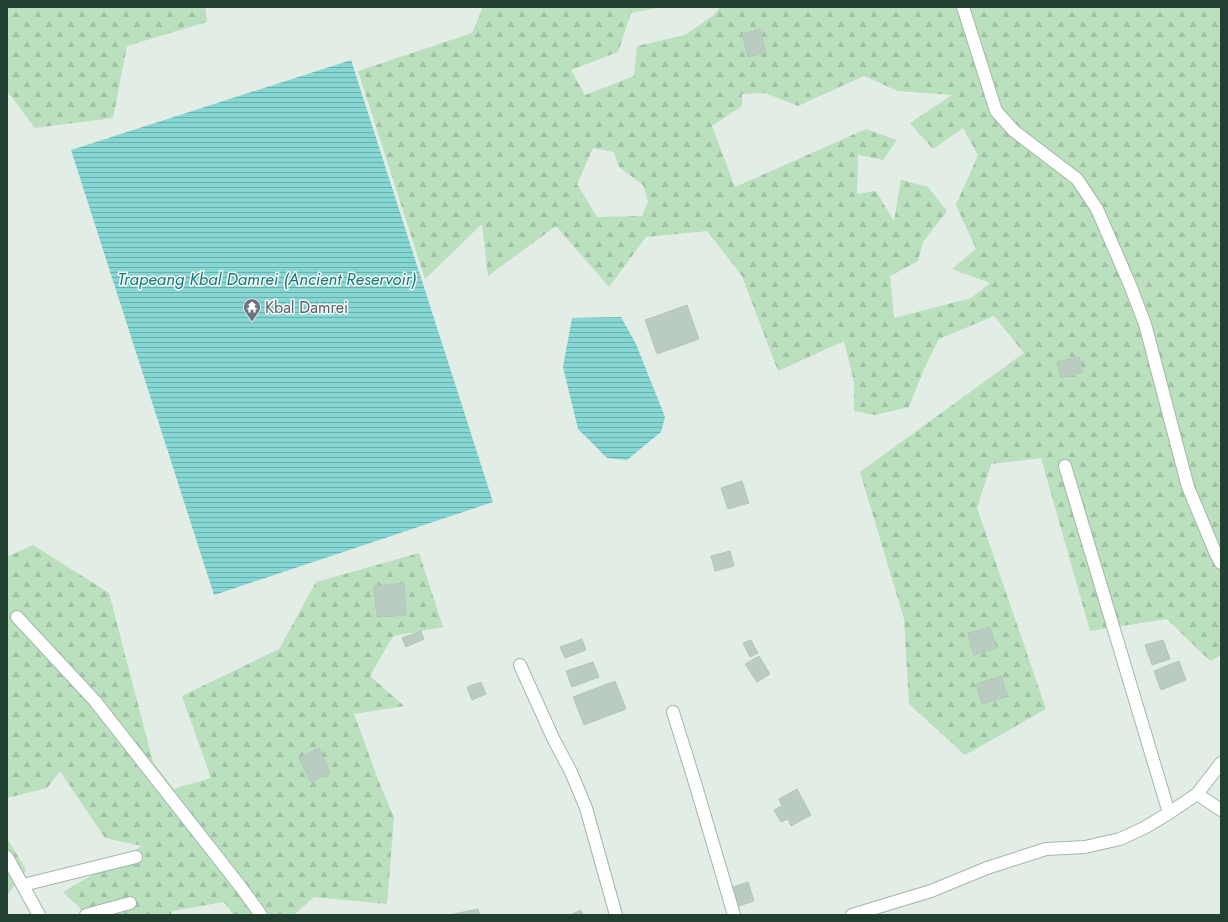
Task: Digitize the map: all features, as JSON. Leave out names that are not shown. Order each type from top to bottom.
[{"type":"street","points":[[963,7],[996,111],[1014,131],[1077,179],[1097,208],[1145,324],[1188,487],[1221,563]]},
{"type":"street","points":[[1065,466],[1169,813]]},
{"type":"street","points":[[17,617],[95,701],[261,915]]},
{"type":"street","points":[[520,665],[586,808],[616,915]]},
{"type":"street","points":[[673,712],[734,915]]},
{"type":"street","points":[[852,915],[931,891],[987,868],[1046,849],[1085,847],[1120,838],[1144,828],[1197,794],[1221,763]]},
{"type":"street","points":[[1197,794],[1221,810]]},
{"type":"street","points":[[7,856],[40,915]]},
{"type":"street","points":[[23,885],[136,856]]},
{"type":"street","points":[[86,915],[130,903]]},
{"type":"green space","points":[[7,7],[205,7],[207,22],[127,46],[113,118],[35,128],[7,91]]},
{"type":"green space","points":[[483,7],[662,7],[631,13],[618,52],[571,70],[585,95],[634,76],[637,46],[685,35],[714,15],[720,7],[1221,7],[1221,655],[1210,661],[1167,619],[1090,631],[1041,458],[991,464],[977,508],[1046,709],[965,755],[909,704],[904,619],[860,472],[1024,353],[994,316],[939,339],[924,369],[909,407],[875,415],[854,411],[854,382],[844,341],[778,371],[742,276],[707,231],[646,237],[609,287],[556,226],[488,276],[482,224],[425,279],[358,71],[472,33]],"holes":[[[864,76],[898,91],[952,95],[910,123],[933,149],[963,128],[978,155],[956,205],[976,249],[952,269],[990,283],[971,298],[894,318],[890,276],[918,261],[923,242],[947,211],[928,187],[901,180],[894,221],[876,191],[857,194],[858,155],[883,160],[897,140],[866,129],[735,187],[712,126],[742,106],[742,94],[765,93],[798,106]],[[593,148],[614,152],[619,167],[643,185],[648,201],[642,216],[597,217],[577,184]]]},
{"type":"green space","points":[[33,545],[109,593],[153,762],[174,789],[211,778],[182,696],[279,649],[316,582],[419,553],[443,627],[393,636],[370,676],[404,706],[354,714],[379,782],[394,817],[387,904],[314,897],[294,915],[234,915],[224,902],[172,911],[171,915],[87,915],[63,892],[142,846],[105,838],[60,771],[47,788],[7,798],[7,557]]},
{"type":"green space","points":[[7,838],[26,870],[8,894],[7,893]]},
{"type":"water","name":"Trapeang Kbal Damrei (Ancient Reservoir)","points":[[351,60],[493,502],[214,595],[71,150]]},
{"type":"water","points":[[621,317],[636,344],[665,417],[661,432],[627,460],[607,458],[578,429],[563,367],[572,318]]},
{"type":"building","points":[[760,29],[766,52],[748,57],[742,34]]},
{"type":"building","points":[[687,305],[699,339],[657,354],[645,320]]},
{"type":"building","points":[[1079,357],[1083,372],[1061,378],[1057,362]]},
{"type":"building","points":[[742,481],[749,503],[728,509],[721,488]]},
{"type":"building","points":[[730,551],[734,566],[715,571],[711,556]]},
{"type":"building","points":[[404,583],[406,615],[377,617],[374,586]]},
{"type":"building","points":[[990,627],[996,648],[974,655],[968,633]]},
{"type":"building","points":[[421,631],[424,639],[406,647],[402,638]]},
{"type":"building","points":[[582,639],[586,650],[565,658],[560,647]]},
{"type":"building","points":[[751,640],[758,653],[750,657],[743,643]]},
{"type":"building","points":[[1163,640],[1170,659],[1152,665],[1145,645]]},
{"type":"building","points":[[759,656],[770,674],[757,682],[745,664]]},
{"type":"building","points":[[1179,661],[1186,680],[1161,690],[1154,671]]},
{"type":"building","points":[[593,662],[599,677],[572,687],[566,671]]},
{"type":"building","points":[[1001,676],[1008,696],[982,704],[976,684]]},
{"type":"building","points":[[615,681],[626,709],[584,725],[573,697]]},
{"type":"building","points":[[481,682],[486,694],[472,700],[467,687]]},
{"type":"building","points":[[319,748],[330,773],[311,782],[299,758]]},
{"type":"building","points":[[797,789],[811,815],[791,826],[788,819],[781,822],[774,810],[782,806],[779,799]]},
{"type":"building","points":[[748,882],[754,901],[736,907],[730,888]]},
{"type":"building","points":[[478,909],[480,915],[449,915]]},
{"type":"building","points":[[581,910],[583,915],[570,915]]},
{"type":"place","name":"Kbal Damrei","points":[[252,322]]}]
